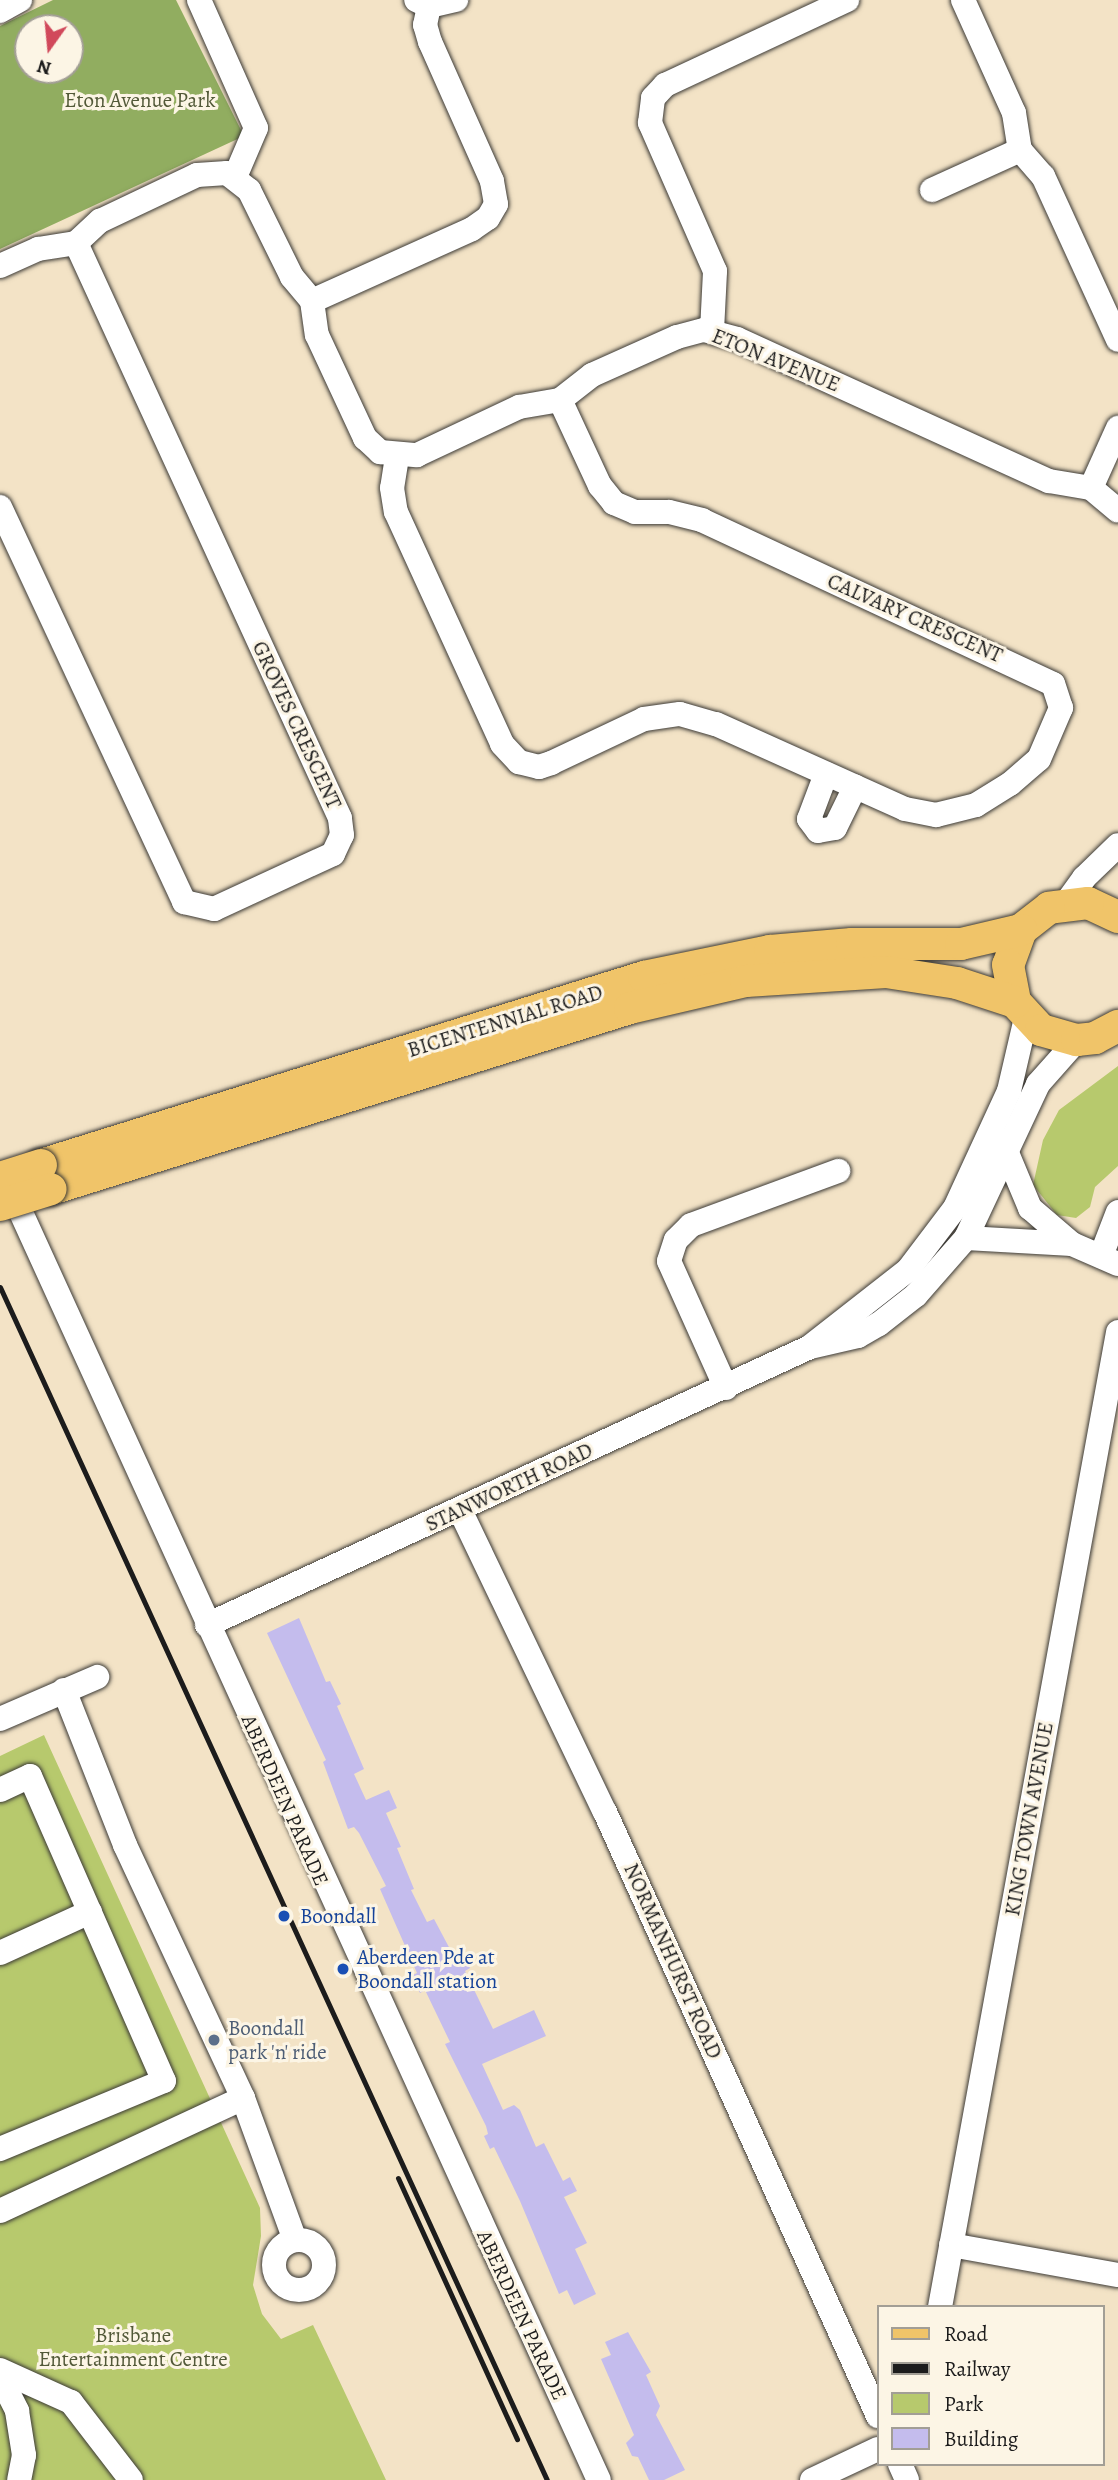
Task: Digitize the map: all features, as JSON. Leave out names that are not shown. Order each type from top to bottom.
[{"type":"main road","points":[[1020,1010],[1007,965],[1021,930],[1049,908],[1066,903],[1088,903],[1118,917]]},
{"type":"main road","name":"BICENTENNIAL ROAD","points":[[0,1205],[46,1177],[644,977],[770,951],[852,944],[961,944],[1021,930]]},
{"type":"main road","name":"BICENTENNIAL ROAD","points":[[0,1178],[46,1177],[630,1008],[734,984],[799,975],[886,972],[957,983],[1020,1010],[1049,1034],[1077,1040]]},
{"type":"main road","points":[[1077,1040],[1095,1038],[1118,1026]]},
{"type":"street","points":[[0,11],[20,0]]},
{"type":"street","points":[[199,0],[256,128],[235,177]]},
{"type":"street","points":[[312,301],[472,229],[493,210],[492,181],[426,31],[422,3],[456,0]]},
{"type":"street","points":[[712,331],[715,271],[650,124],[653,98],[665,85],[847,0]]},
{"type":"street","points":[[962,0],[1014,113],[1020,150],[1043,176],[1118,340]]},
{"type":"street","points":[[932,190],[1020,150]]},
{"type":"street","points":[[0,266],[38,249],[76,243],[100,221],[197,175],[217,172],[235,177],[256,200],[292,277],[312,301],[317,335],[365,438],[380,452],[397,457]]},
{"type":"street","name":"GROVES CRESCENT","points":[[0,507],[184,902],[214,909],[333,854],[342,835],[340,818],[76,243]]},
{"type":"street","name":"ETON AVENUE","points":[[397,457],[417,455],[519,407],[560,400],[592,375],[677,337],[712,331],[1049,481],[1091,488]]},
{"type":"street","name":"CALVARY CRESCENT","points":[[397,457],[392,488],[396,512],[509,755],[539,767],[644,719],[680,714],[716,724],[920,814],[948,814],[976,804],[1010,784],[1039,759],[1059,717],[1059,691],[1044,677],[702,520],[624,509],[600,486],[560,400]]},
{"type":"street","points":[[1118,428],[1091,488],[1118,511]]},
{"type":"street","points":[[826,774],[809,819],[818,831],[835,828],[855,787]]},
{"type":"street","points":[[1066,903],[1084,878],[1118,845]]},
{"type":"street","name":"STANWORTH ROAD","points":[[207,1625],[726,1388],[810,1346],[908,1270],[945,1224],[1009,1091],[1020,1010]]},
{"type":"street","name":"STANWORTH ROAD","points":[[810,1346],[858,1336],[880,1324],[916,1295],[965,1238],[1038,1084],[1077,1040]]},
{"type":"street","points":[[1007,1153],[1030,1208],[1072,1244],[1109,1260],[1118,1212]]},
{"type":"street","name":"ABERDEEN PARADE","points":[[0,1168],[599,2480]]},
{"type":"street","points":[[726,1388],[669,1261],[676,1240],[691,1225],[838,1171]]},
{"type":"street","points":[[965,1238],[1072,1244]]},
{"type":"street","name":"KING TOWN AVENUE","points":[[940,2305],[1118,1332]]},
{"type":"street","name":"NORMANHURST ROAD","points":[[460,1510],[606,1812],[876,2412]]},
{"type":"street","points":[[0,1719],[97,1677]]},
{"type":"street","points":[[64,1690],[125,1845],[243,2098],[295,2240]]},
{"type":"street","points":[[0,1790],[30,1776],[164,2081],[0,2149]]},
{"type":"street","points":[[0,1953],[90,1912]]},
{"type":"street","points":[[0,2210],[243,2098]]},
{"type":"street","points":[[951,2245],[1118,2275]]},
{"type":"street","points":[[0,2370],[71,2402],[131,2480]]},
{"type":"street","points":[[0,2377],[17,2411],[24,2455],[19,2480]]},
{"type":"street","points":[[812,2480],[876,2450]]},
{"type":"green space","name":"Eton Avenue Park","points":[[53,0],[176,0],[244,136],[0,249],[0,26],[14,19],[14,84],[84,84],[84,14],[24,14]]},
{"type":"green space","points":[[1118,1066],[1118,1166],[1095,1187],[1090,1207],[1076,1218],[1057,1215],[1033,1185],[1043,1140],[1059,1110]]},
{"type":"green space","name":"Brisbane Entertainment Centre","points":[[44,1735],[260,2208],[261,2236],[253,2285],[262,2314],[281,2339],[313,2325],[386,2480],[0,2480],[0,1756]]},
{"type":"building","points":[[299,1618],[326,1682],[330,1681],[341,1704],[337,1706],[364,1769],[354,1774],[366,1800],[389,1790],[397,1808],[386,1813],[401,1847],[397,1848],[414,1889],[411,1890],[427,1922],[434,1919],[451,1951],[461,1950],[470,1968],[465,1971],[493,2029],[534,2010],[546,2036],[482,2064],[503,2110],[514,2105],[520,2110],[536,2147],[544,2143],[563,2181],[570,2177],[577,2191],[564,2197],[587,2243],[575,2249],[596,2294],[574,2305],[567,2290],[559,2294],[520,2201],[494,2147],[490,2149],[484,2136],[488,2134],[486,2126],[445,2044],[450,2042],[425,1990],[420,1993],[411,1976],[417,1973],[380,1889],[386,1886],[359,1833],[354,1827],[348,1829],[323,1762],[326,1760],[267,1633]]},
{"type":"building","points":[[628,2332],[651,2372],[646,2375],[660,2406],[656,2415],[685,2470],[664,2480],[649,2480],[638,2457],[632,2456],[626,2443],[634,2435],[601,2359],[611,2355],[605,2342]]},
{"type":"railway","points":[[0,1287],[547,2480]]},
{"type":"railway","points":[[398,2178],[517,2439]]},
{"type":"place","name":"Boondall","points":[[284,1916]]},
{"type":"place","name":"Aberdeen Pde at Boondall station","points":[[343,1969]]},
{"type":"place","name":"Boondall park 'n' ride","points":[[214,2040]]}]
